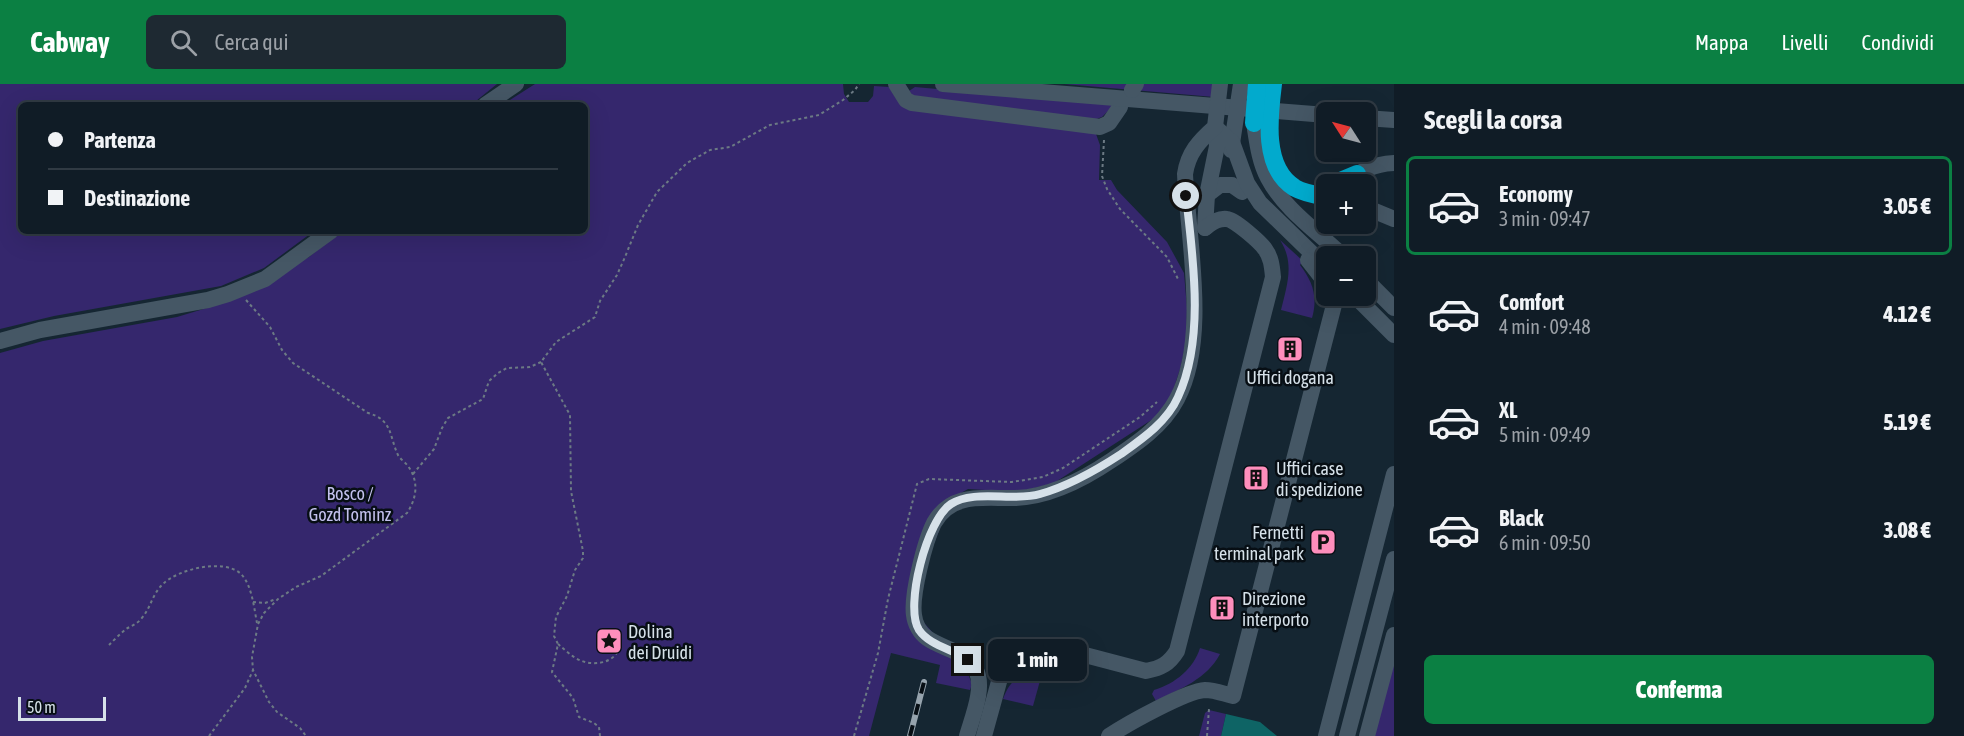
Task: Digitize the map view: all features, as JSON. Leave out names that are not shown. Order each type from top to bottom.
[{"type":"highway","points":[[1254,123],[1257,84]]},
{"type":"highway","points":[[1273,84],[1270,120],[1274,158],[1284,178],[1293,186],[1316,194]]},
{"type":"highway","points":[[1307,192],[1316,190]]},
{"type":"street","points":[[489,102],[516,84]]},
{"type":"street","points":[[896,84],[906,100],[912,103],[1100,127],[1109,123],[1120,106]]},
{"type":"street","points":[[943,84],[1316,114]]},
{"type":"street","points":[[984,736],[1000,678],[1008,664],[1022,651],[1066,650],[1146,671],[1170,662],[1177,651],[1273,276],[1272,263],[1264,248],[1232,220],[1225,218],[1205,228],[1207,195],[1217,146],[1215,127],[1220,84]]},
{"type":"street","points":[[1241,84],[1230,155],[1232,168],[1242,192],[1251,205],[1316,270]]},
{"type":"street","points":[[1376,119],[1394,120]]},
{"type":"street","points":[[1254,123],[1260,155],[1268,177],[1293,209],[1316,223]]},
{"type":"street","points":[[1254,123],[1254,158],[1262,182],[1276,204],[1319,246]]},
{"type":"street","points":[[1215,127],[1232,142],[1247,183],[1260,203],[1316,257]]},
{"type":"street","points":[[967,736],[977,697],[976,670],[958,653],[924,636],[914,617],[915,592],[933,525],[950,504],[962,499],[1030,497],[1066,486],[1101,468],[1128,449],[1164,418],[1178,398],[1187,369],[1193,335],[1194,270],[1185,174],[1187,160],[1198,143],[1215,127]]},
{"type":"street","points":[[1362,174],[1377,166],[1394,163]]},
{"type":"street","points":[[1207,195],[1221,185],[1232,185],[1242,192]]},
{"type":"street","points":[[1376,212],[1394,219]]},
{"type":"street","points":[[0,341],[40,330],[208,300],[265,279],[327,234]]},
{"type":"street","points":[[1376,290],[1394,308]]},
{"type":"street","points":[[1376,303],[1394,321]]},
{"type":"street","points":[[1109,736],[1190,694],[1204,690],[1233,696],[1334,306]]},
{"type":"street","points":[[1365,306],[1394,334]]},
{"type":"street","points":[[1326,736],[1394,474]]},
{"type":"street","points":[[1347,736],[1394,559]]},
{"type":"street","points":[[1358,736],[1394,599]]},
{"type":"street","points":[[1368,736],[1394,635]]},
{"type":"path","points":[[412,474],[434,449],[445,421],[483,399],[489,381],[498,373],[507,368],[530,367],[541,362],[556,342],[595,316],[600,301],[617,275],[644,215],[662,186],[687,163],[710,150],[730,147],[770,125],[819,116],[843,100],[859,84]]},
{"type":"path","points":[[1100,127],[1104,140],[1102,176],[1104,184],[1120,209],[1167,257],[1180,289]]},
{"type":"path","points":[[238,290],[270,327],[282,350],[293,363],[368,413],[385,421],[399,457],[412,474],[417,491],[415,500],[407,513],[321,576],[296,587],[278,599],[264,613],[258,624],[252,657],[253,670],[269,702],[277,712],[306,736]]},
{"type":"path","points":[[541,362],[570,415],[571,491],[583,550],[583,558],[575,570],[567,596],[556,617],[554,636],[558,644],[580,660],[602,663],[618,651],[620,645],[617,633]]},
{"type":"path","points":[[854,736],[878,653],[888,599],[917,484],[929,478],[1012,482],[1043,477],[1063,468],[1131,423],[1160,400]]},
{"type":"path","points":[[109,645],[127,628],[140,621],[154,594],[169,578],[194,569],[216,566],[241,574],[253,602],[258,624]]},
{"type":"path","points":[[253,602],[265,603],[278,599]]},
{"type":"path","points":[[558,644],[552,672],[573,698],[579,717],[599,727],[600,736]]},
{"type":"path","points":[[209,736],[245,688],[253,670]]},
{"type":"path","points":[[1207,736],[1209,710]]},
{"type":"green space","points":[[0,84],[497,84],[475,102],[18,102],[18,234],[310,234],[264,268],[221,286],[54,316],[0,329]]},
{"type":"green space","name":"Bosco / Gozd Tominz","points":[[535,84],[843,84],[844,94],[849,102],[868,102],[873,96],[874,86],[889,87],[896,98],[1096,134],[1100,145],[1099,180],[1111,180],[1117,190],[1167,242],[1184,273],[1187,308],[1186,340],[1181,366],[1170,400],[1153,419],[1054,483],[1018,492],[968,489],[952,498],[909,606],[967,671],[972,684],[970,690],[936,683],[940,665],[891,653],[869,736],[0,736],[0,353],[43,341],[177,317],[220,304],[309,257],[337,234],[588,234],[588,102],[507,102]]},
{"type":"green space","points":[[1064,84],[1215,84],[1214,97]]},
{"type":"green space","points":[[915,87],[1114,105],[1102,117],[1094,120],[916,100],[909,91]]},
{"type":"green space","points":[[1280,240],[1303,261],[1300,265],[1311,284],[1314,296],[1312,318],[1281,310],[1288,266],[1285,249]]},
{"type":"green space","points":[[1200,648],[1220,654],[1215,663],[1200,677],[1156,701],[1152,694],[1154,690],[1169,684],[1183,674],[1193,662]]},
{"type":"green space","points":[[1394,657],[1394,736],[1374,736]]},
{"type":"green space","points":[[1043,670],[1033,706],[1003,699],[1008,687],[1016,679]]},
{"type":"green space","points":[[1209,710],[1226,714],[1221,736],[1199,736],[1205,713]]},
{"type":"shaded area","points":[[1226,714],[1260,722],[1277,736],[1221,736]]},
{"type":"railway","points":[[910,736],[924,682]]},
{"type":"place","name":"Uffici dogana","points":[[1290,349]]},
{"type":"place","name":"Uffici case di spedizione","points":[[1256,478]]},
{"type":"place","name":"Fernetti terminal park","points":[[1323,542]]},
{"type":"place","name":"Direzione interporto","points":[[1222,608]]},
{"type":"place","name":"Dolina dei Druidi","points":[[609,641]]},
{"type":"route","points":[[968,660],[924,636],[917,627],[914,617],[915,592],[933,525],[950,504],[962,499],[1030,497],[1066,486],[1101,468],[1137,443],[1164,418],[1178,398],[1187,369],[1193,335],[1194,270],[1186,196]]}]
